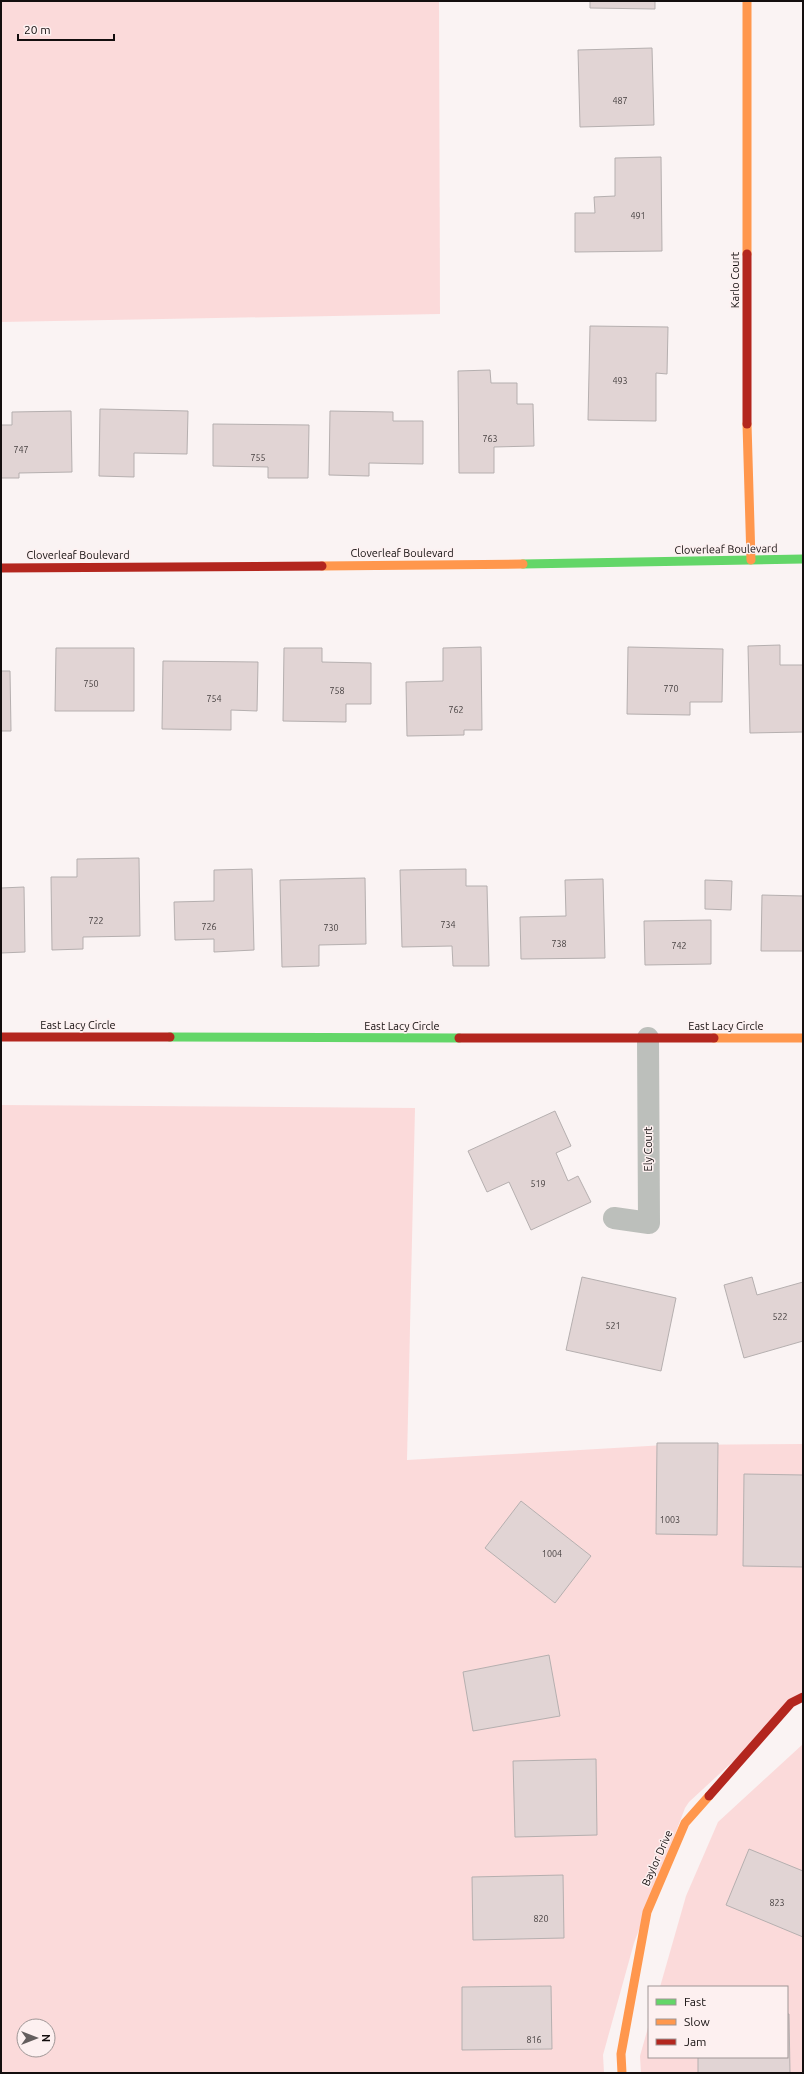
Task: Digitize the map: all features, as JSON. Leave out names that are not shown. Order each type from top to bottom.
[{"type":"street","name":"Karlo Court","points":[[747,1],[747,412],[751,560]]},
{"type":"street","name":"Cloverleaf Boulevard","points":[[1,568],[638,563],[803,559]]},
{"type":"street","name":"East Lacy Circle","points":[[1,1036],[803,1038]]},
{"type":"street","name":"Ely Court","points":[[614,1218],[649,1224],[648,1038]]},
{"type":"street","name":"Baylor Drive","points":[[622,2073],[621,2054],[647,1912],[685,1823],[791,1703],[803,1696]]},
{"type":"shaded area","points":[[1,1],[439,1],[440,314],[1,322]]},
{"type":"shaded area","points":[[1,1105],[415,1108],[407,1460],[665,1445],[803,1444],[803,1700],[795,1704],[689,1802],[685,1808],[634,1943],[603,2055],[604,2073],[1,2073]]},
{"type":"shaded area","points":[[803,1744],[803,2073],[641,2073],[640,2056],[648,2028],[648,2058],[788,2058],[788,1986],[660,1986],[686,1896],[718,1822]]},
{"type":"building","points":[[590,1],[655,1],[655,9],[590,8]]},
{"type":"building","points":[[652,48],[654,125],[580,127],[578,50]]},
{"type":"building","points":[[661,157],[662,251],[575,252],[575,213],[595,213],[594,197],[615,196],[615,158]]},
{"type":"building","points":[[590,326],[668,327],[667,374],[656,373],[656,421],[588,420]]},
{"type":"building","points":[[490,370],[491,383],[517,383],[517,404],[533,404],[534,446],[494,447],[494,473],[459,473],[458,371]]},
{"type":"building","points":[[100,409],[188,411],[187,454],[134,453],[134,477],[99,476]]},
{"type":"building","points":[[71,411],[72,472],[19,473],[19,478],[1,478],[1,425],[12,425],[12,412]]},
{"type":"building","points":[[330,411],[393,412],[393,421],[423,421],[423,464],[369,463],[369,476],[329,475]]},
{"type":"building","points":[[213,424],[309,425],[308,478],[268,478],[268,467],[213,466]]},
{"type":"building","points":[[780,645],[780,665],[803,665],[803,732],[750,733],[748,646]]},
{"type":"building","points":[[481,647],[482,730],[464,730],[464,735],[407,736],[406,682],[443,681],[443,648]]},
{"type":"building","points":[[628,647],[723,649],[722,702],[690,702],[690,715],[627,714]]},
{"type":"building","points":[[56,648],[134,648],[134,711],[55,711]]},
{"type":"building","points":[[284,648],[322,648],[322,662],[371,663],[371,704],[346,704],[346,722],[283,721]]},
{"type":"building","points":[[163,661],[258,662],[257,711],[231,710],[231,730],[162,729]]},
{"type":"building","points":[[1,671],[10,671],[11,731],[1,731]]},
{"type":"building","points":[[139,858],[140,936],[83,937],[83,949],[52,950],[51,877],[77,877],[77,859]]},
{"type":"building","points":[[252,869],[254,950],[214,952],[214,939],[175,940],[174,902],[214,901],[214,870]]},
{"type":"building","points":[[466,869],[466,886],[487,886],[489,966],[453,966],[452,946],[402,947],[400,870]]},
{"type":"building","points":[[365,878],[366,944],[319,945],[319,966],[282,967],[280,880]]},
{"type":"building","points":[[603,879],[605,958],[521,959],[520,917],[566,916],[565,880]]},
{"type":"building","points":[[705,880],[732,881],[731,910],[705,909]]},
{"type":"building","points":[[24,887],[25,952],[1,953],[1,888]]},
{"type":"building","points":[[762,895],[803,896],[803,951],[761,951]]},
{"type":"building","points":[[711,920],[711,964],[645,965],[644,921]]},
{"type":"building","points":[[555,1111],[571,1146],[556,1153],[568,1181],[578,1176],[591,1202],[531,1230],[509,1182],[487,1192],[468,1151]]},
{"type":"building","points":[[582,1277],[676,1298],[661,1371],[566,1350]]},
{"type":"building","points":[[752,1277],[757,1295],[803,1282],[803,1341],[744,1358],[724,1285]]},
{"type":"building","points":[[657,1443],[718,1443],[717,1535],[656,1534]]},
{"type":"building","points":[[744,1474],[803,1475],[803,1567],[743,1566]]},
{"type":"building","points":[[521,1501],[591,1556],[555,1603],[485,1548]]},
{"type":"building","points":[[549,1655],[560,1716],[473,1731],[463,1672]]},
{"type":"building","points":[[596,1759],[597,1835],[515,1837],[513,1761]]},
{"type":"building","points":[[749,1849],[803,1871],[803,1937],[726,1905]]},
{"type":"building","points":[[563,1875],[564,1938],[473,1940],[472,1877]]},
{"type":"building","points":[[551,1986],[552,2049],[462,2050],[462,1987]]},
{"type":"building","points":[[789,2014],[790,2073],[698,2073],[698,2058],[788,2058]]},
{"type":"traffic: fast","points":[[523,564],[803,559]]},
{"type":"traffic: fast","points":[[170,1037],[459,1038]]},
{"type":"traffic: slow","points":[[747,1],[747,254]]},
{"type":"traffic: slow","points":[[747,424],[751,560]]},
{"type":"traffic: slow","points":[[322,566],[523,564]]},
{"type":"traffic: slow","points":[[714,1038],[803,1038]]},
{"type":"traffic: slow","points":[[622,2073],[621,2054],[647,1912],[685,1823],[709,1796]]},
{"type":"traffic: jam","points":[[747,254],[747,424]]},
{"type":"traffic: jam","points":[[1,568],[322,566]]},
{"type":"traffic: jam","points":[[1,1037],[170,1037]]},
{"type":"traffic: jam","points":[[459,1038],[714,1038]]},
{"type":"traffic: jam","points":[[709,1796],[791,1703],[803,1697]]}]
